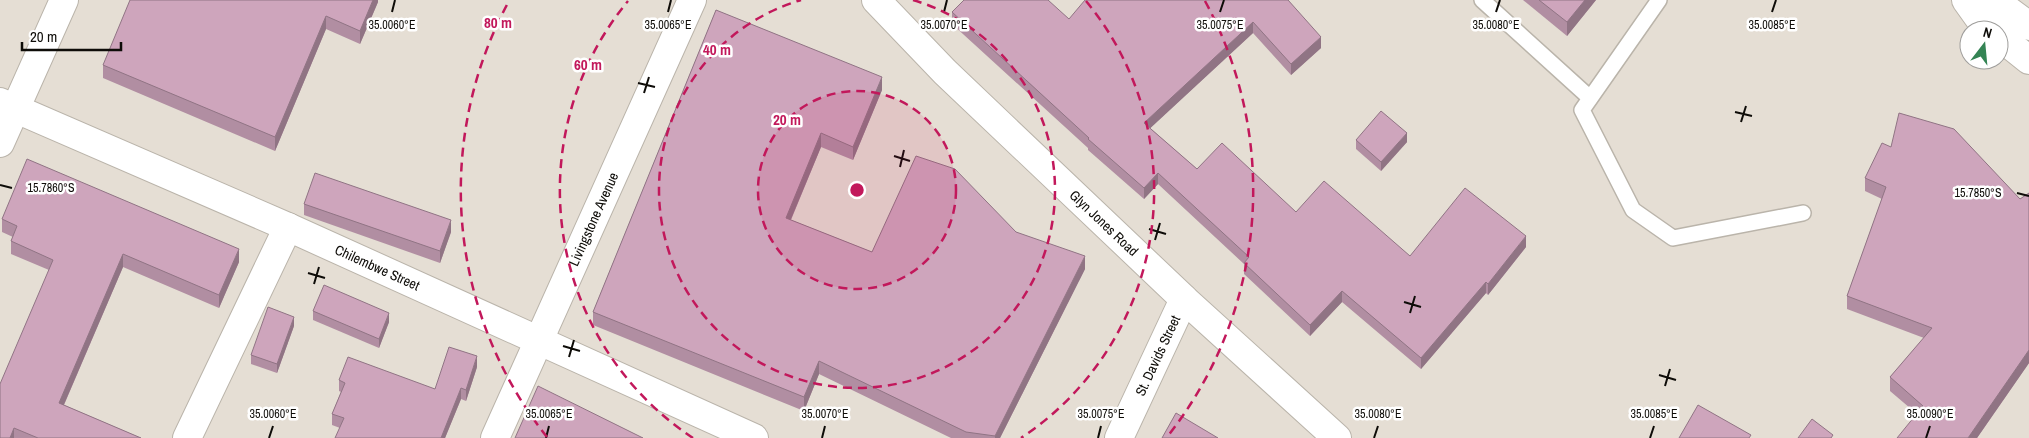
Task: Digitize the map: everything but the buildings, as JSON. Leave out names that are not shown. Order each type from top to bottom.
[{"type":"main road","points":[[0,143],[8,106],[64,0]]},
{"type":"main road","name":"Livingstone Avenue","points":[[495,438],[692,0]]},
{"type":"main road","name":"Glyn Jones Road","points":[[876,0],[944,72],[1184,300],[1337,438]]},
{"type":"main road","points":[[1966,0],[1980,20]]},
{"type":"main road","points":[[1994,0],[2029,26]]},
{"type":"main road","points":[[2009,44],[2029,60]]},
{"type":"main road","name":"Chilembwe Street","points":[[8,106],[288,227],[754,438]]},
{"type":"main road","points":[[187,438],[288,227]]},
{"type":"main road","name":"St. Davids Street","points":[[1119,438],[1184,300]]},
{"type":"lane","points":[[1482,0],[1590,98]]},
{"type":"lane","points":[[1659,0],[1582,110],[1633,210],[1673,238],[1803,213]]}]
